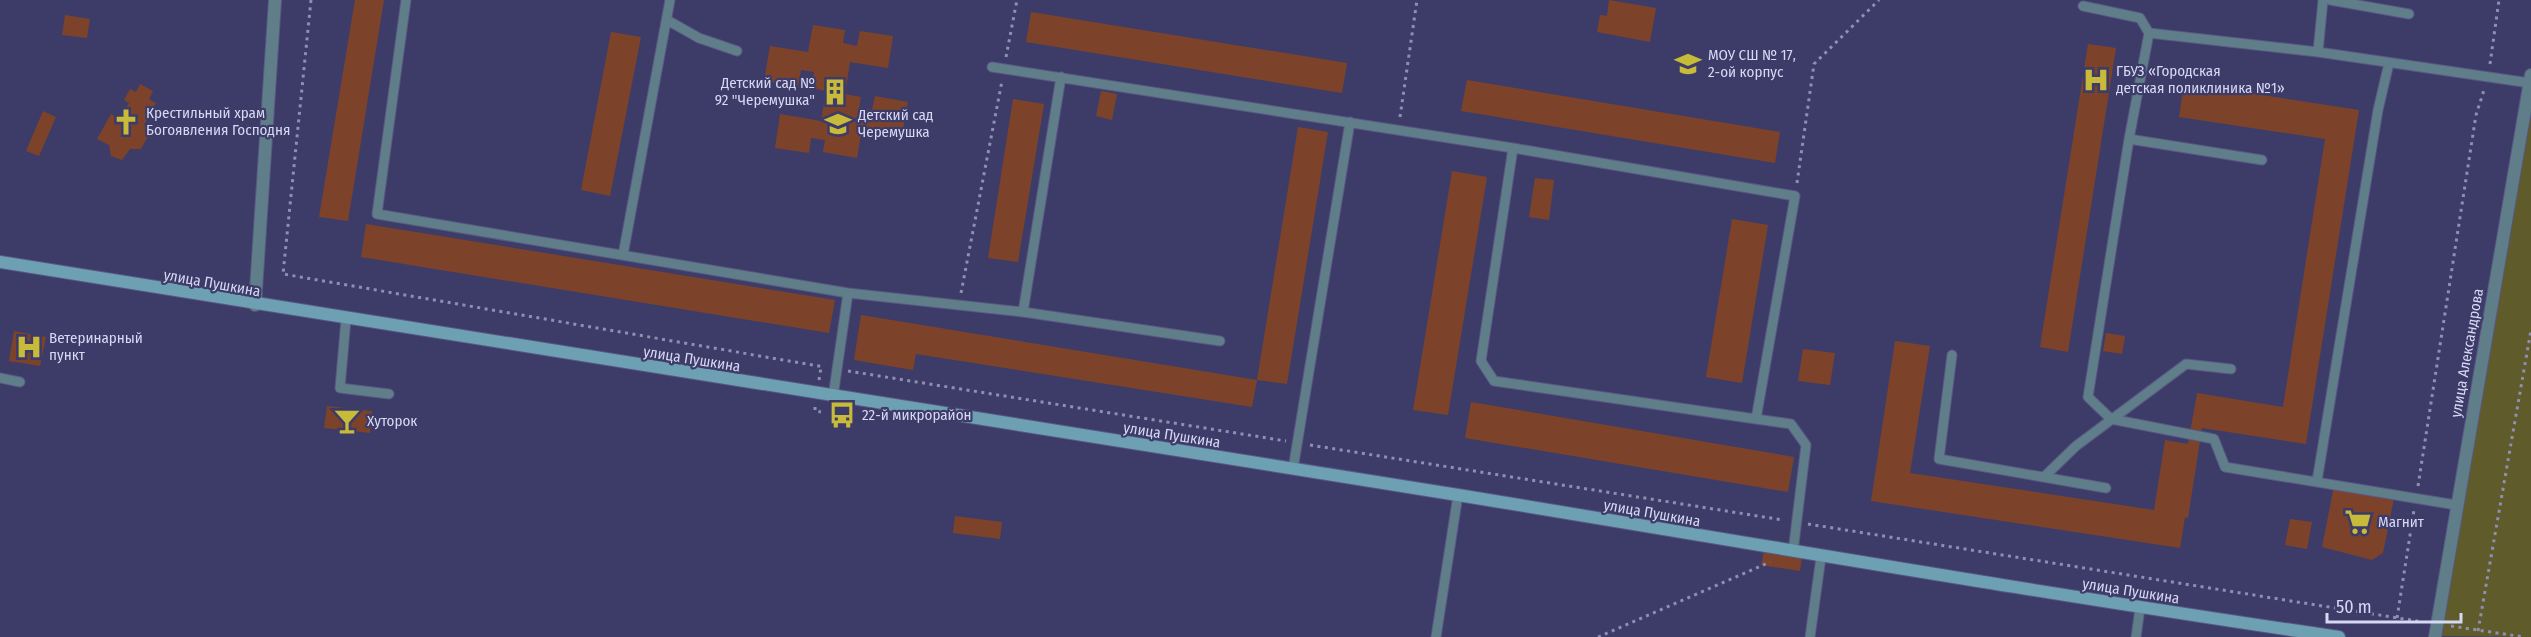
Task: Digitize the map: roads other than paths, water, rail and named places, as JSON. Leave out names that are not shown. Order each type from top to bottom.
[{"type":"street","points":[[255,305],[275,0]]},
{"type":"street","name":"улица Александрова","points":[[2436,631],[2530,79]]},
{"type":"street","name":"улица Пушкина","points":[[0,262],[346,320],[1458,495],[1821,557],[2339,637]]},
{"type":"lane","points":[[406,0],[377,214],[848,293],[1023,312],[1220,341]]},
{"type":"lane","points":[[623,255],[670,0]]},
{"type":"lane","points":[[2318,52],[2323,0]]},
{"type":"lane","points":[[2330,0],[2409,14]]},
{"type":"lane","points":[[2083,6],[2140,18],[2149,33],[2128,139],[2088,397],[2111,419],[2214,439],[2225,467],[2456,505]]},
{"type":"lane","points":[[667,20],[699,38],[737,51]]},
{"type":"lane","points":[[2149,33],[2318,52],[2489,76],[2530,79]]},
{"type":"lane","points":[[2317,481],[2378,110],[2389,63]]},
{"type":"lane","points":[[992,67],[1513,148],[1795,196],[1756,419]]},
{"type":"lane","points":[[1023,312],[1061,77]]},
{"type":"lane","points":[[1293,469],[1350,122]]},
{"type":"lane","points":[[2128,139],[2262,160]]},
{"type":"lane","points":[[1513,148],[1481,360],[1494,381],[1791,424],[1806,445],[1793,552]]},
{"type":"lane","points":[[833,396],[848,293]]},
{"type":"lane","points":[[346,320],[340,388],[389,394]]},
{"type":"lane","points":[[1952,355],[1939,459],[2106,488]]},
{"type":"lane","points":[[2045,476],[2076,446],[2186,364],[2230,369]]},
{"type":"lane","points":[[0,378],[20,382]]},
{"type":"lane","points":[[1436,637],[1458,495]]},
{"type":"lane","points":[[1810,637],[1821,557]]},
{"type":"lane","points":[[2136,637],[2140,608]]},
{"type":"place","name":"МОУ СШ № 17, 2-ой корпус","points":[[1688,64]]},
{"type":"place","name":"ГБУЗ «Городская детская поликлиника №1»","points":[[2096,80]]},
{"type":"place","name":"Детский сад № 92 \"Черемушка\"","points":[[835,92]]},
{"type":"place","name":"Крестильный храм Богоявления Господня","points":[[126,122]]},
{"type":"place","name":"Детский сад Черемушка","points":[[838,124]]},
{"type":"place","name":"Ветеринарный пункт","points":[[29,347]]},
{"type":"place","name":"22-й микрорайон","points":[[842,415]]},
{"type":"place","name":"Хуторок","points":[[347,421]]},
{"type":"place","name":"Магнит","points":[[2358,522]]}]
